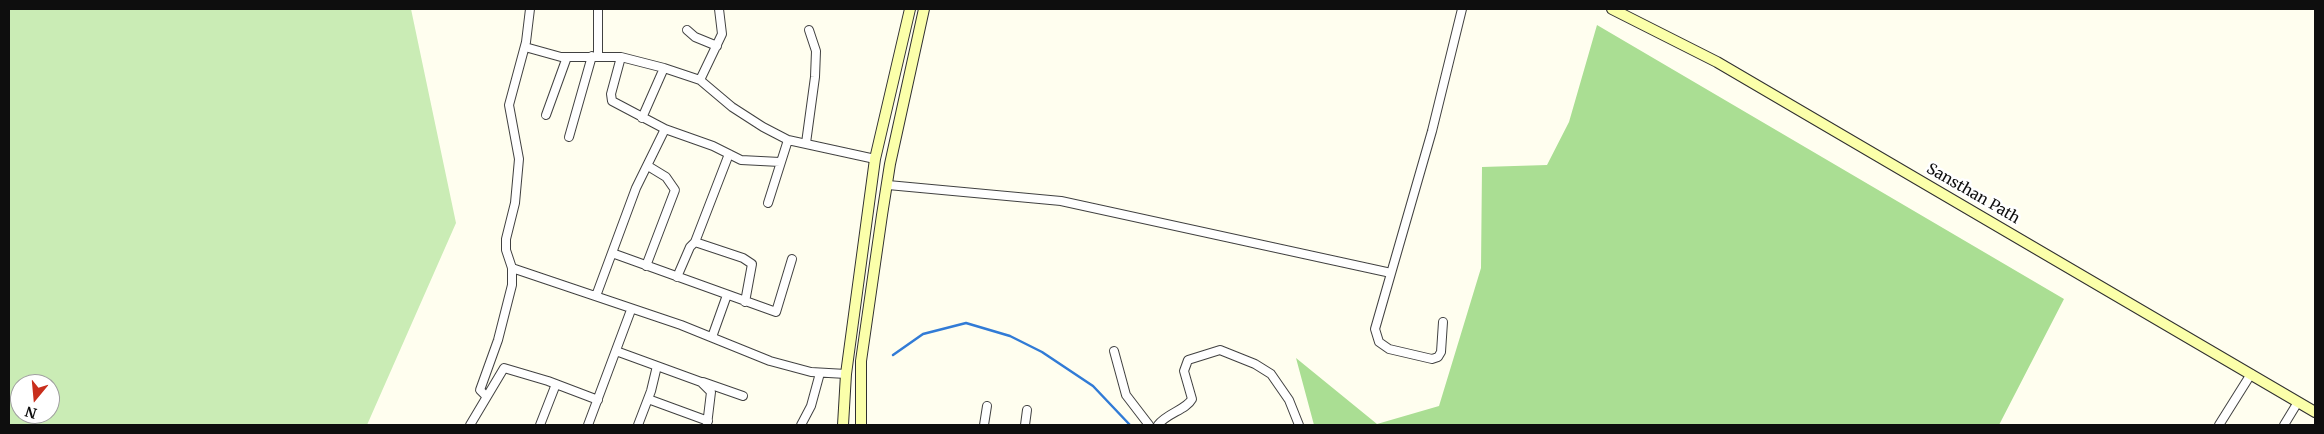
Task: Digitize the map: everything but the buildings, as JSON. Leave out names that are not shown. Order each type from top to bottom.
[{"type":"main road","points":[[843,425],[846,374],[875,159],[910,9]]},
{"type":"main road","points":[[860,425],[861,361],[890,164],[924,9]]},
{"type":"main road","name":"Sansthan Path","points":[[1612,9],[1717,62],[2315,412]]},
{"type":"street","points":[[486,396],[480,390],[505,316],[512,285],[512,268],[506,250],[506,239],[515,202],[519,159],[509,105],[525,47],[530,9]]},
{"type":"street","points":[[569,137],[595,56],[598,9]]},
{"type":"street","points":[[700,80],[722,34],[719,9]]},
{"type":"street","points":[[1443,322],[1441,352],[1438,357],[1432,359],[1389,349],[1379,342],[1375,329],[1432,131],[1462,9]]},
{"type":"street","points":[[687,30],[695,37],[717,46]]},
{"type":"street","points":[[806,144],[816,77],[816,51],[809,30]]},
{"type":"street","points":[[525,47],[567,57],[620,57],[664,68],[700,80],[732,107],[788,140],[812,147],[875,159]]},
{"type":"street","points":[[546,115],[567,57]]},
{"type":"street","points":[[620,57],[611,94],[612,101],[665,129],[741,160],[780,162]]},
{"type":"street","points":[[642,118],[664,68]]},
{"type":"street","points":[[596,296],[636,188],[665,129]]},
{"type":"street","points":[[768,203],[788,140]]},
{"type":"street","points":[[677,277],[690,247],[695,242],[729,154]]},
{"type":"street","points":[[646,266],[675,190],[666,178],[648,166]]},
{"type":"street","points":[[888,185],[1061,201],[1391,273]]},
{"type":"street","points":[[695,242],[743,258],[752,264],[744,302]]},
{"type":"street","points":[[612,253],[776,312],[792,259]]},
{"type":"street","points":[[512,268],[712,337],[770,361],[820,372],[846,374]]},
{"type":"street","points":[[712,337],[727,295]]},
{"type":"street","points":[[588,425],[631,310]]},
{"type":"street","points":[[1158,425],[1162,420],[1187,406],[1192,399],[1184,371],[1188,360],[1220,350],[1256,364],[1271,374],[1289,400],[1299,425]]},
{"type":"street","points":[[616,351],[743,396]]},
{"type":"street","points":[[1114,351],[1126,395],[1149,425]]},
{"type":"street","points":[[638,425],[648,399],[657,366]]},
{"type":"street","points":[[470,425],[504,368],[556,384],[598,400]]},
{"type":"street","points":[[801,425],[811,406],[820,372]]},
{"type":"street","points":[[2219,425],[2251,374]]},
{"type":"street","points":[[648,399],[708,423],[711,392],[701,382]]},
{"type":"street","points":[[540,425],[556,384]]},
{"type":"street","points":[[2284,425],[2298,402]]},
{"type":"street","points":[[984,425],[986,406]]},
{"type":"street","points":[[1025,425],[1027,410]]},
{"type":"green space","points":[[9,9],[411,9],[456,223],[367,425],[9,425]]},
{"type":"green space","points":[[1597,25],[2064,299],[1999,425],[1314,425],[1296,358],[1377,424],[1439,406],[1481,268],[1482,167],[1547,165],[1569,122]]},
{"type":"waterway","points":[[893,355],[923,334],[966,323],[1010,336],[1042,352],[1093,386],[1130,425]]}]
